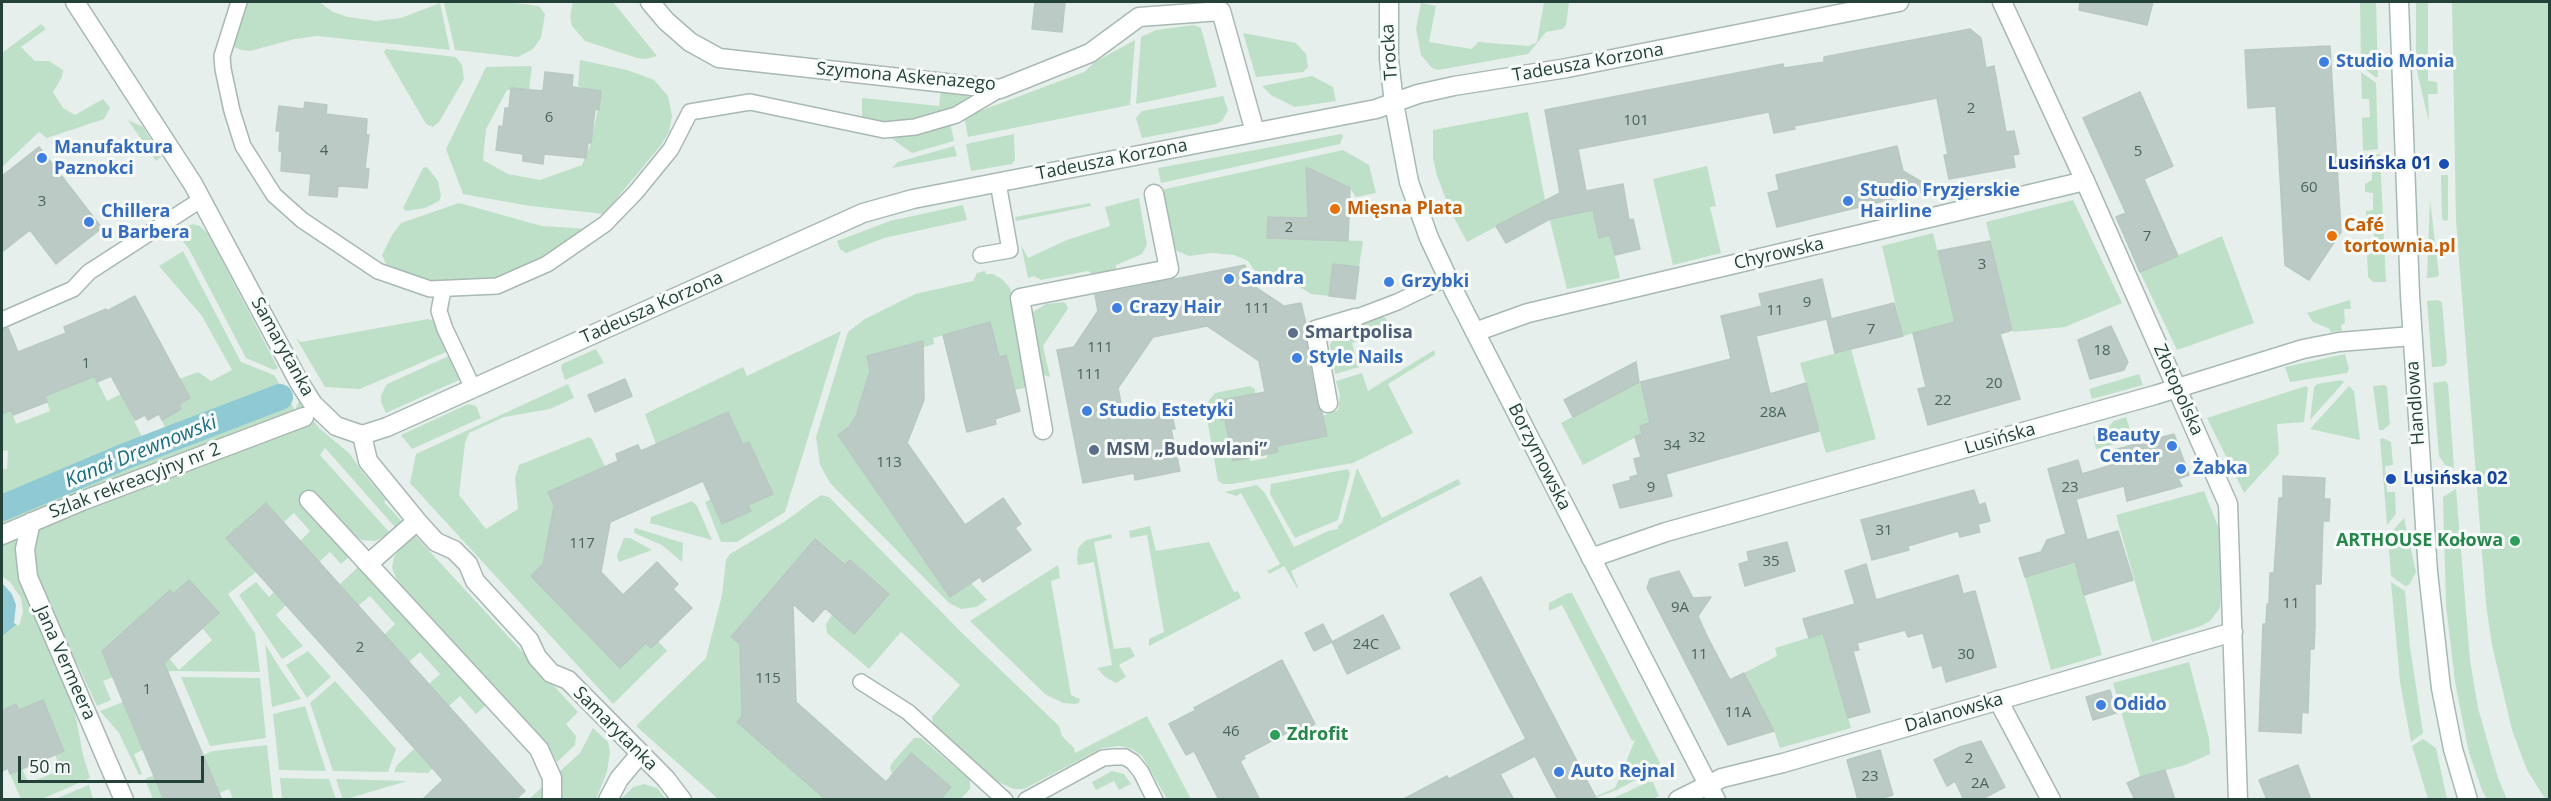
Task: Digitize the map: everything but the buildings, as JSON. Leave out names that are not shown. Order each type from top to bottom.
[{"type":"street","name":"Samarytanka","points":[[75,2],[202,199],[294,373],[313,404],[336,426],[362,435],[368,461],[417,521],[436,542],[454,550],[468,564],[475,581],[529,640],[537,657],[551,673],[568,680],[682,800]]},
{"type":"street","name":"Szymona Askenazego","points":[[650,2],[666,21],[690,42],[719,58],[1000,89],[1090,53],[1139,17],[1220,5],[1255,132]]},
{"type":"street","name":"Trocka","points":[[1389,2],[1389,59],[1394,103]]},
{"type":"street","name":"Tadeusza Korzona","points":[[362,435],[387,427],[863,213],[913,199],[1376,110],[1418,94],[1454,86],[1567,69],[1899,2]]},
{"type":"street","name":"Handlowa","points":[[2399,2],[2412,336],[2427,561],[2436,648],[2452,749],[2468,800]]},
{"type":"street","name":"Złotopolska","points":[[2008,3],[2228,504],[2238,800]]},
{"type":"street","name":"Borzymowska","points":[[1394,103],[1405,168],[1417,209],[1447,278],[1712,792]]},
{"type":"street","name":"Chyrowska","points":[[1475,332],[1528,313],[2085,181]]},
{"type":"street","points":[[1043,430],[1020,298],[1169,268],[1154,195]]},
{"type":"street","points":[[1328,403],[1315,330],[1355,318]]},
{"type":"street","name":"Lusińska","points":[[1591,558],[1666,532],[2178,388],[2320,345],[2412,336]]},
{"type":"street","name":"Szlak rekreacyjny nr 2","points":[[2,535],[304,417]]},
{"type":"street","points":[[309,500],[540,749],[552,778],[552,800]]},
{"type":"street","points":[[368,564],[417,521]]},
{"type":"street","name":"Jana Vermeera","points":[[31,522],[25,549],[28,577],[124,800]]},
{"type":"street","name":"Dalanowska","points":[[1678,800],[1712,792],[1722,778],[1783,763],[2234,632]]},
{"type":"street","points":[[1998,700],[2050,800]]},
{"type":"street","points":[[608,800],[619,779],[640,754]]},
{"type":"lane","points":[[239,2],[222,56],[223,69],[232,111],[243,146],[274,195],[302,220],[378,271],[430,289],[496,286],[547,264],[605,224],[636,192],[671,149],[690,112],[750,102],[884,130],[915,127],[956,115],[1000,89]]},
{"type":"lane","points":[[981,255],[1010,250],[998,183]]},
{"type":"lane","points":[[2,320],[73,289],[89,272],[202,199]]},
{"type":"lane","points":[[1355,318],[1397,302],[1447,278]]},
{"type":"lane","points":[[443,290],[439,310],[442,320],[473,388]]},
{"type":"lane","points":[[861,682],[908,712],[1005,800]]},
{"type":"lane","points":[[1026,800],[1103,758],[1125,757],[1133,762],[1141,772],[1155,800]]},
{"type":"green space","points":[[248,2],[319,2],[333,12],[348,17],[376,21],[401,18],[440,3],[450,50],[317,36],[295,39],[250,51],[241,50],[232,46],[233,30]]},
{"type":"green space","points":[[507,2],[539,6],[545,14],[541,38],[533,49],[518,57],[455,50],[444,3]]},
{"type":"green space","points":[[573,2],[613,2],[657,56],[646,59],[637,58],[585,41],[572,26],[570,16]]},
{"type":"green space","points":[[1544,2],[1569,2],[1566,25],[1563,29],[1546,32],[1528,54],[1438,70],[1432,68],[1421,55],[1416,29],[1421,3],[1436,6],[1429,42],[1472,49],[1478,42],[1529,46],[1537,42]]},
{"type":"green space","points":[[2360,2],[2376,2],[2378,77],[2361,66]]},
{"type":"green space","points":[[2416,2],[2428,2],[2428,81],[2437,82],[2438,94],[2428,94],[2429,122],[2416,67]]},
{"type":"green space","points":[[2452,2],[2549,2],[2549,799],[2544,797],[2527,770],[2512,730],[2492,645],[2486,604],[2456,220]]},
{"type":"green space","points":[[41,24],[46,29],[21,47],[35,61],[49,61],[63,70],[62,77],[53,92],[63,108],[75,115],[103,99],[110,108],[104,119],[47,138],[39,132],[2,167],[2,53]]},
{"type":"green space","points":[[1194,25],[1201,28],[1217,87],[1136,104],[1141,37],[1156,30]]},
{"type":"green space","points":[[1243,33],[1296,43],[1306,54],[1308,67],[1303,72],[1256,77]]},
{"type":"green space","points":[[1135,40],[1130,105],[968,137],[964,117],[1084,72],[1095,62]]},
{"type":"green space","points":[[386,49],[456,57],[462,65],[464,79],[439,122],[433,127],[426,124],[384,52]]},
{"type":"green space","points":[[580,60],[627,70],[654,80],[668,96],[672,116],[669,132],[661,145],[604,214],[530,206],[463,194],[446,149],[486,67],[532,66],[529,90],[507,90],[486,129],[483,160],[508,174],[540,180],[582,165],[590,146],[601,95],[578,86]]},
{"type":"green space","points":[[2361,72],[2376,83],[2378,149],[2363,151],[2362,118],[2370,117],[2369,99],[2362,99]]},
{"type":"green space","points":[[1312,76],[1333,87],[1336,101],[1295,107],[1271,95],[1262,86]]},
{"type":"green space","points":[[941,89],[968,93],[969,99],[961,105],[922,119],[895,123],[862,120],[862,98],[939,106]]},
{"type":"green space","points":[[1223,96],[1228,110],[1222,121],[1142,138],[1136,118],[1142,111]]},
{"type":"green space","points":[[1528,112],[1545,200],[1599,189],[1620,278],[1567,289],[1545,201],[1467,242],[1451,212],[1437,176],[1433,158],[1433,130]]},
{"type":"green space","points":[[128,120],[143,127],[161,157],[156,161]]},
{"type":"green space","points":[[950,122],[954,141],[912,153],[884,133]]},
{"type":"green space","points":[[1014,134],[1015,160],[1012,164],[971,171],[966,144]]},
{"type":"green space","points":[[1341,134],[1343,136],[1340,144],[1161,183],[1158,168]]},
{"type":"green space","points":[[954,146],[957,156],[892,168],[898,162]]},
{"type":"green space","points":[[1343,150],[1369,165],[1376,193],[1356,197],[1350,188],[1307,167],[1310,218],[1268,238],[1363,241],[1359,267],[1333,264],[1329,296],[1311,294],[1279,274],[1273,283],[1254,270],[1248,261],[1234,255],[1212,253],[1189,256],[1177,251],[1173,245],[1161,190]]},
{"type":"green space","points":[[2363,154],[2380,154],[2386,282],[2373,282],[2368,277],[2367,254],[2375,253],[2374,228],[2370,229],[2366,224],[2366,211],[2373,210],[2373,193],[2365,192],[2365,184],[2372,180],[2372,172],[2364,168]]},
{"type":"green space","points":[[1707,166],[1716,206],[1710,207],[1721,253],[1673,265],[1653,179]]},
{"type":"green space","points":[[427,167],[438,181],[441,196],[439,201],[425,208],[406,211],[403,208],[423,168]]},
{"type":"green space","points":[[2441,175],[2448,175],[2448,220],[2445,221],[2442,219]]},
{"type":"green space","points":[[1139,198],[1147,245],[1142,254],[1116,265],[1116,270],[1094,275],[1088,271],[1041,280],[1034,276],[1028,278],[1021,245],[1028,258],[1067,240],[1110,226],[1105,207]]},
{"type":"green space","points":[[2073,200],[2122,303],[2065,327],[2013,332],[1986,222]]},
{"type":"green space","points":[[2430,200],[2439,275],[2427,278]]},
{"type":"green space","points":[[459,203],[542,226],[590,229],[543,261],[496,280],[444,284],[388,268],[382,255],[401,223]]},
{"type":"green space","points":[[1090,203],[1091,206],[1016,221],[1015,217]]},
{"type":"green space","points":[[963,205],[967,220],[884,238],[846,253],[840,249],[837,241],[890,221]]},
{"type":"green space","points":[[193,224],[200,226],[208,234],[278,368],[274,370],[246,358],[189,249],[175,231]]},
{"type":"green space","points":[[1933,233],[1955,322],[1903,336],[1882,246]]},
{"type":"green space","points":[[2222,236],[2254,323],[2177,350],[2140,272]]},
{"type":"green space","points":[[183,251],[241,362],[274,375],[295,410],[299,401],[319,428],[349,453],[386,500],[384,502],[578,712],[566,724],[576,736],[575,745],[557,762],[547,744],[398,583],[392,568],[394,557],[402,547],[390,533],[375,541],[362,540],[354,535],[316,494],[303,507],[349,557],[341,564],[330,552],[319,562],[300,541],[310,531],[294,513],[283,523],[266,503],[227,538],[256,572],[228,594],[255,633],[260,672],[167,672],[163,663],[169,658],[179,670],[212,640],[202,628],[218,613],[189,580],[173,594],[169,590],[102,651],[113,677],[103,681],[111,700],[97,706],[77,663],[59,671],[74,707],[90,778],[42,799],[21,799],[10,774],[22,769],[29,783],[56,772],[61,769],[55,755],[64,751],[43,700],[19,710],[16,705],[3,710],[2,708],[2,469],[7,469],[8,451],[2,450],[2,414],[11,410],[16,424],[50,411],[45,396],[95,376],[107,401],[121,394],[142,437],[165,428],[162,420],[181,409],[179,404],[189,399],[179,379],[198,372],[211,381],[232,370],[202,316],[159,266]],"holes":[[[325,448],[395,527],[390,533],[320,455]]]},
{"type":"green space","points":[[985,271],[986,274],[993,274],[1002,279],[1010,288],[1029,387],[1015,390],[1006,355],[999,357],[990,322],[933,338],[934,344],[918,349],[916,343],[867,356],[870,371],[867,420],[855,416],[850,426],[838,435],[898,522],[910,529],[905,533],[911,541],[916,537],[916,549],[923,559],[929,555],[930,569],[950,597],[971,583],[987,600],[976,607],[961,609],[949,603],[830,483],[820,465],[816,437],[848,332],[865,319],[915,294],[973,281],[977,273]]},
{"type":"green space","points":[[2350,300],[2351,309],[2344,309],[2345,323],[2341,326],[2342,331],[2330,332],[2330,329],[2313,322],[2307,313]]},
{"type":"green space","points":[[2427,301],[2442,302],[2447,362],[2444,366],[2432,367]]},
{"type":"green space","points":[[1064,302],[1068,307],[1067,310],[1043,346],[1050,377],[1040,374],[1031,313],[1046,304]]},
{"type":"green space","points":[[1383,316],[1387,323],[1380,332],[1352,343],[1359,367],[1335,374],[1330,345],[1334,337],[1341,332]]},
{"type":"green space","points":[[428,319],[436,321],[448,349],[446,352],[360,389],[325,387],[296,338],[301,342]]},
{"type":"green space","points":[[841,331],[785,512],[737,542],[721,542],[705,502],[711,499],[723,524],[751,511],[745,499],[770,488],[749,443],[743,445],[728,412],[696,426],[689,437],[685,431],[656,444],[645,414],[743,367],[747,376]]},
{"type":"green space","points":[[596,349],[604,363],[565,380],[562,364]]},
{"type":"green space","points":[[1851,349],[1876,439],[1826,453],[1800,363]]},
{"type":"green space","points":[[1434,350],[1435,355],[1388,384],[1413,433],[1353,463],[1232,484],[1223,484],[1218,481],[1206,413],[1209,400],[1215,393],[1250,386],[1255,389],[1255,394],[1218,401],[1222,420],[1225,419],[1233,461],[1267,458],[1267,455],[1277,452],[1277,446],[1327,436],[1323,416],[1338,410],[1340,395],[1336,381],[1362,373],[1368,391]]},
{"type":"green space","points":[[2345,354],[2349,369],[2347,373],[2290,382],[2285,367]]},
{"type":"green space","points":[[451,355],[461,376],[459,380],[386,413],[381,402],[381,395],[387,384]]},
{"type":"green space","points":[[2139,374],[2143,385],[2092,399],[2089,389]]},
{"type":"green space","points":[[2341,380],[2344,382],[2310,420],[2314,387],[2317,384]]},
{"type":"green space","points":[[1641,381],[1651,423],[1640,426],[1642,434],[1583,465],[1561,423]]},
{"type":"green space","points":[[2446,381],[2454,468],[2445,465],[2439,456],[2433,383]]},
{"type":"green space","points":[[568,384],[574,398],[550,409],[504,417],[469,433],[465,443],[459,495],[486,529],[518,509],[515,478],[519,465],[589,437],[592,439],[608,473],[595,471],[548,492],[554,506],[543,564],[531,576],[567,613],[583,620],[578,625],[620,668],[646,643],[658,641],[667,651],[613,704],[410,483],[416,454]]},
{"type":"green space","points":[[2385,385],[2390,424],[2383,430],[2379,430],[2373,386]]},
{"type":"green space","points":[[2306,386],[2308,388],[2304,422],[2277,424],[2279,454],[2244,493],[2207,418]]},
{"type":"green space","points":[[2349,386],[2354,391],[2360,440],[2310,429]]},
{"type":"green space","points":[[468,404],[476,406],[481,418],[412,449],[401,435]]},
{"type":"green space","points":[[2126,417],[2133,439],[2096,449],[2093,437],[2102,433],[2114,421]]},
{"type":"green space","points":[[2380,439],[2391,442],[2393,465],[2385,466],[2387,492],[2395,492],[2396,514],[2387,525]]},
{"type":"green space","points":[[1357,468],[1382,518],[1458,479],[1461,484],[1291,571],[1297,588],[1284,566],[1269,574],[1267,571],[1280,564],[1241,493],[1237,496],[1224,492],[1257,485],[1265,493],[1294,547],[1328,531],[1338,529],[1342,523]]},
{"type":"green space","points":[[1348,469],[1350,474],[1338,520],[1295,538],[1270,494],[1271,484]]},
{"type":"green space","points":[[2456,489],[2470,660],[2478,708],[2498,778],[2507,799],[2487,799],[2482,790],[2469,753],[2455,682],[2446,605],[2443,497]]},
{"type":"green space","points":[[2204,491],[2222,536],[2220,608],[2210,621],[2201,626],[2152,642],[2116,515]]},
{"type":"green space","points":[[821,495],[829,497],[959,630],[1059,726],[1062,736],[1074,748],[1075,753],[1147,716],[1191,799],[1167,799],[1142,756],[1132,749],[1120,746],[1102,748],[1024,789],[1014,789],[998,782],[933,725],[932,717],[960,685],[907,637],[901,632],[869,669],[827,633],[826,624],[832,615],[854,634],[889,594],[850,560],[845,565],[815,539],[774,587],[778,591],[767,595],[731,636],[746,650],[741,667],[741,691],[749,707],[737,722],[779,758],[836,799],[718,799],[636,726],[706,658],[722,595],[726,560],[730,554],[784,522]]},
{"type":"green space","points":[[692,501],[697,506],[712,540],[650,523],[651,517]]},
{"type":"green space","points":[[2404,518],[2416,572],[2409,585],[2405,586],[2391,576],[2388,536]]},
{"type":"green space","points":[[1150,526],[1156,551],[1209,542],[1234,592],[1238,591],[1241,598],[1149,646],[1149,639],[1164,632],[1147,535],[1130,538],[1129,531]]},
{"type":"green space","points":[[636,528],[683,543],[682,562],[662,545],[634,533]]},
{"type":"green space","points":[[1111,534],[1112,538],[1094,542],[1114,649],[1130,647],[1135,656],[1119,665],[1126,677],[1116,683],[1105,677],[1097,668],[1112,665],[1094,562],[1078,565],[1077,559],[1078,548],[1086,540]]},
{"type":"green space","points":[[624,538],[630,538],[652,550],[619,562],[617,556]]},
{"type":"green space","points":[[2075,563],[2102,655],[2051,670],[2025,577]]},
{"type":"green space","points":[[1058,565],[1060,578],[1051,581],[1071,695],[1080,699],[1079,703],[1075,704],[1063,703],[1045,694],[970,621]]},
{"type":"green space","points":[[358,567],[486,705],[476,714],[460,696],[449,706],[429,684],[440,674],[420,652],[409,662],[384,635],[395,624],[370,596],[358,606],[339,585]]},
{"type":"green space","points":[[256,582],[269,597],[274,592],[286,605],[276,615],[303,646],[282,659],[239,595]]},
{"type":"green space","points":[[2391,582],[2405,591],[2410,647],[2423,733],[2411,742],[2400,682]]},
{"type":"green space","points":[[1572,593],[1660,763],[1656,769],[1617,790],[1592,799],[1590,799],[1615,788],[1635,740],[1632,741],[1562,605],[1549,611],[1549,603]]},
{"type":"green space","points":[[1824,633],[1851,728],[1780,748],[1774,731],[1744,673],[1777,656],[1775,648]]},
{"type":"green space","points":[[265,644],[283,673],[301,699],[272,707]]},
{"type":"green space","points":[[308,651],[331,677],[307,698],[286,665]]},
{"type":"green space","points":[[2189,662],[2209,738],[2210,754],[2185,765],[2140,777],[2113,683]]},
{"type":"green space","points":[[181,677],[260,678],[266,738],[210,746]]},
{"type":"green space","points":[[335,681],[396,749],[388,772],[333,771],[310,703]]},
{"type":"green space","points":[[123,702],[143,750],[134,754],[142,774],[139,775],[119,733],[100,711]]},
{"type":"green space","points":[[305,706],[326,771],[279,770],[273,714]]},
{"type":"green space","points":[[593,728],[608,742],[610,752],[607,772],[596,799],[528,800],[580,753]]},
{"type":"green space","points":[[914,738],[921,738],[970,780],[970,789],[961,799],[940,799],[950,787],[911,753],[892,774],[890,767],[892,763]]},
{"type":"green space","points":[[2423,739],[2436,748],[2447,799],[2428,799],[2412,746]]},
{"type":"green space","points":[[267,745],[273,799],[233,799],[229,789],[205,799],[173,800],[214,781],[203,755],[213,751]]},
{"type":"green space","points":[[415,748],[433,768],[428,773],[394,772],[397,765]]},
{"type":"green space","points":[[1112,771],[1124,774],[1131,784],[1119,790],[1114,781],[1096,790],[1092,782]]},
{"type":"green space","points":[[154,775],[164,799],[153,799],[145,779]]},
{"type":"green space","points":[[280,778],[329,779],[336,799],[282,799]]},
{"type":"green space","points":[[336,779],[407,781],[343,800]]},
{"type":"green space","points":[[1648,782],[1653,782],[1659,796],[1652,799],[1614,798]]},
{"type":"green space","points":[[644,784],[657,788],[666,799],[621,799],[633,787]]},
{"type":"green space","points":[[89,785],[93,799],[55,799]]},
{"type":"water","points":[[2,579],[18,599],[17,624],[2,636]]},
{"type":"pier","points":[[2,576],[10,582],[21,598],[23,612],[19,626],[14,623],[16,605],[12,594],[2,583]]},
{"type":"waterway","name":"Kanał Drewnowski","points":[[2,508],[123,457],[280,397]]},
{"type":"place","name":"Studio Monia","points":[[2324,62]]},
{"type":"place","name":"Manufaktura Paznokci","points":[[42,158]]},
{"type":"place","name":"Lusińska 01","points":[[2444,164]]},
{"type":"place","name":"Studio Fryzjerskie Hairline","points":[[1848,201]]},
{"type":"place","name":"Mięsna Plata","points":[[1335,209]]},
{"type":"place","name":"Chillera u Barbera","points":[[89,222]]},
{"type":"place","name":"Café tortownia.pl","points":[[2332,236]]},
{"type":"place","name":"Sandra","points":[[1229,279]]},
{"type":"place","name":"Grzybki","points":[[1389,282]]},
{"type":"place","name":"Crazy Hair","points":[[1117,308]]},
{"type":"place","name":"Smartpolisa","points":[[1293,333]]},
{"type":"place","name":"Style Nails","points":[[1297,358]]},
{"type":"place","name":"Studio Estetyki","points":[[1087,411]]},
{"type":"place","name":"Beauty Center","points":[[2172,446]]},
{"type":"place","name":"MSM „Budowlani”","points":[[1094,450]]},
{"type":"place","name":"Żabka","points":[[2181,469]]},
{"type":"place","name":"Lusińska 02","points":[[2391,479]]},
{"type":"place","name":"ARTHOUSE Kołowa","points":[[2515,541]]},
{"type":"place","name":"Odido","points":[[2101,705]]},
{"type":"place","name":"Zdrofit","points":[[1275,735]]},
{"type":"place","name":"Auto Rejnal","points":[[1559,772]]}]
